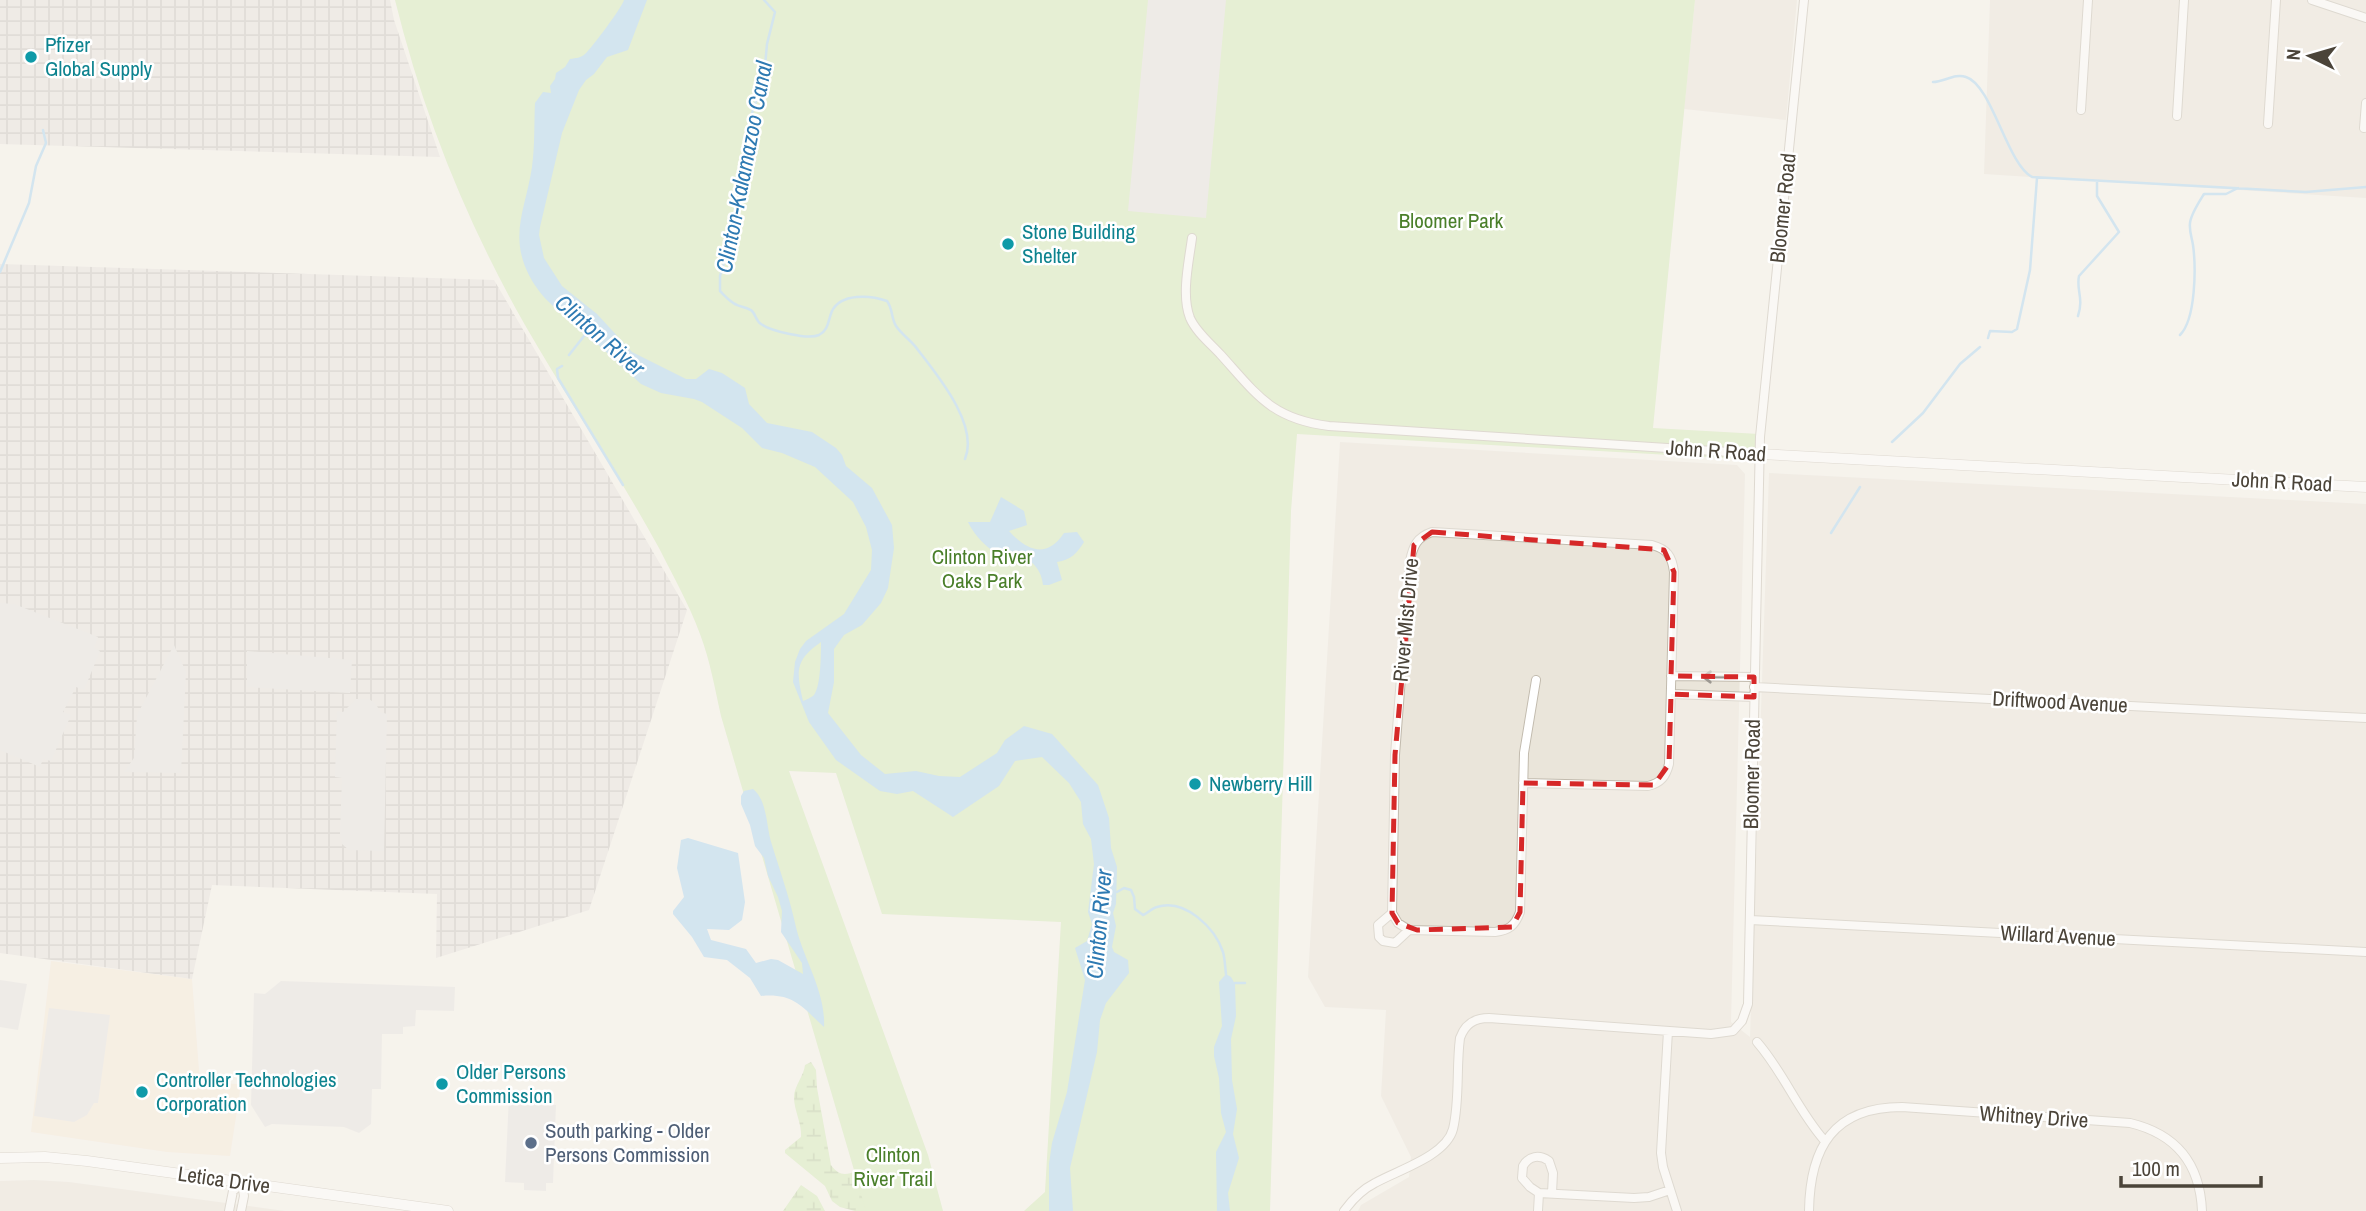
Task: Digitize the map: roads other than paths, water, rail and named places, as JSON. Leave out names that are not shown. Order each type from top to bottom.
[{"type":"street","name":"Bloomer Road","points":[[1344,1211],[1374,1183],[1424,1158],[1450,1137],[1454,1123],[1460,1038],[1474,1020],[1489,1018],[1726,1033],[1733,1031],[1742,1021],[1748,1004],[1754,682],[1764,388],[1804,0]]},
{"type":"street","points":[[2081,110],[2088,0]]},
{"type":"street","points":[[2177,116],[2184,0]]},
{"type":"street","points":[[2269,124],[2276,0]]},
{"type":"street","points":[[2312,0],[2366,19]]},
{"type":"street","points":[[2364,128],[2366,103]]},
{"type":"street","name":"John R Road","points":[[1192,238],[1187,292],[1190,318],[1262,400],[1284,415],[1313,424],[1760,454],[2366,487]]},
{"type":"street","name":"River Mist Drive","points":[[1432,532],[1659,547],[1667,552],[1673,562],[1671,694],[1670,764],[1659,782],[1648,786],[1522,783],[1520,912],[1514,925],[1495,932],[1409,930],[1395,943],[1383,942],[1379,937],[1378,925],[1392,913],[1397,730],[1410,561],[1414,545],[1419,539],[1432,532]]},
{"type":"street","points":[[1671,676],[1754,682]]},
{"type":"street","points":[[1522,783],[1525,737],[1536,680]]},
{"type":"street","name":"Driftwood Avenue","points":[[1754,682],[2366,718]]},
{"type":"street","points":[[1671,694],[1754,697]]},
{"type":"street","points":[[1392,913],[1398,923],[1409,930]]},
{"type":"street","name":"Willard Avenue","points":[[1750,920],[2366,952]]},
{"type":"street","points":[[1668,1031],[1661,1142],[1663,1167],[1677,1211]]},
{"type":"street","points":[[1757,1042],[1779,1071],[1807,1120],[1824,1140],[1811,1177],[1809,1211]]},
{"type":"street","name":"Whitney Drive","points":[[1824,1140],[1858,1114],[1886,1107],[2130,1124],[2157,1132],[2179,1149],[2195,1172],[2201,1190],[2202,1211]]},
{"type":"street","points":[[1552,1194],[1552,1166],[1545,1158],[1535,1157],[1526,1161],[1521,1175],[1525,1183],[1539,1193],[1552,1194],[1634,1198],[1649,1197],[1670,1190]]},
{"type":"street","name":"Letica Drive","points":[[0,1158],[86,1160],[448,1211]]},
{"type":"street","points":[[229,1211],[233,1191],[242,1183]]},
{"type":"street","points":[[241,1211],[244,1196],[242,1183]]},
{"type":"street","points":[[1538,1211],[1539,1193]]},
{"type":"water","name":"Clinton River","points":[[624,0],[647,0],[628,50],[607,57],[579,90],[562,133],[540,227],[544,258],[562,286],[597,314],[632,352],[686,379],[696,379],[709,369],[722,373],[745,388],[749,404],[767,423],[812,432],[836,448],[846,466],[872,488],[892,525],[894,548],[888,588],[881,603],[862,625],[844,635],[834,649],[834,682],[828,713],[861,755],[885,774],[916,771],[960,777],[997,753],[1005,740],[1024,726],[1052,734],[1098,785],[1109,818],[1111,848],[1117,867],[1116,904],[1113,913],[1116,926],[1112,947],[1114,952],[1128,960],[1129,973],[1106,1003],[1100,1020],[1097,1052],[1070,1168],[1073,1211],[1049,1211],[1049,1164],[1052,1143],[1067,1092],[1085,980],[1075,948],[1087,941],[1092,924],[1088,912],[1094,864],[1091,839],[1083,824],[1081,802],[1069,783],[1042,757],[1015,761],[999,786],[953,817],[913,791],[897,794],[880,791],[836,760],[809,722],[793,682],[795,662],[800,649],[806,641],[844,614],[871,570],[872,550],[866,527],[853,502],[815,467],[762,448],[742,428],[702,402],[661,393],[641,384],[592,339],[584,336],[574,322],[547,300],[532,280],[524,262],[519,235],[532,167],[535,103],[543,92],[551,93],[550,86],[556,73],[565,67],[570,59],[585,54]],"holes":[[[821,642],[816,691],[813,696],[803,701],[799,682],[800,667],[806,655]]]},
{"type":"water","points":[[1001,497],[1024,511],[1027,525],[1009,531],[1030,547],[1044,549],[1064,533],[1077,532],[1084,542],[1070,558],[1057,562],[1062,580],[1043,585],[1039,571],[1033,564],[1025,559],[1003,557],[990,549],[975,533],[968,522],[990,522]]},
{"type":"water","points":[[753,789],[764,808],[798,936],[818,987],[824,1027],[790,999],[761,996],[750,978],[727,960],[704,957],[673,914],[684,897],[677,868],[681,840],[688,838],[738,853],[745,902],[742,920],[729,930],[707,929],[711,940],[746,949],[756,963],[778,960],[803,974],[802,963],[781,932],[782,911],[778,897],[768,876],[764,858],[755,846],[741,804],[744,791]]},
{"type":"water","points":[[1226,974],[1235,984],[1236,1016],[1231,1039],[1232,1080],[1237,1109],[1233,1134],[1239,1158],[1228,1193],[1230,1211],[1217,1211],[1216,1152],[1226,1132],[1221,1113],[1214,1047],[1222,1026],[1219,982]]},
{"type":"waterway","name":"Clinton-Kalamazoo Canal","points":[[764,0],[775,12],[767,44],[763,88],[754,106],[748,128],[737,213],[720,276],[720,291],[734,304],[752,311],[759,323],[766,327],[807,336],[822,333],[832,311],[842,301],[856,297],[887,301],[896,326],[936,373],[962,416],[968,446],[965,459]]},
{"type":"waterway","points":[[1933,82],[1962,76],[1975,83],[1984,94],[2015,157],[2032,177],[2306,192],[2366,187]]},
{"type":"waterway","points":[[0,272],[29,203],[36,166],[46,143],[43,130]]},
{"type":"waterway","points":[[1988,338],[1990,331],[2012,332],[2017,329],[2030,270],[2037,178]]},
{"type":"waterway","points":[[2078,316],[2079,276],[2119,232],[2097,196],[2097,182]]},
{"type":"waterway","points":[[2180,335],[2189,317],[2194,292],[2194,255],[2190,226],[2192,216],[2204,194],[2226,194],[2238,188]]},
{"type":"waterway","name":"Clinton River","points":[[569,355],[584,336]]},
{"type":"waterway","points":[[1892,442],[1923,413],[1960,364],[1980,347]]},
{"type":"waterway","points":[[562,366],[557,369],[558,378],[623,485]]},
{"type":"waterway","points":[[1831,533],[1860,487]]},
{"type":"waterway","name":"Clinton River","points":[[1117,892],[1124,888],[1131,890],[1135,909],[1143,915],[1168,905],[1198,917],[1219,943],[1224,955],[1226,974]]},
{"type":"waterway","points":[[1235,983],[1245,983]]},
{"type":"place","name":"Pfizer Global Supply","points":[[31,57]]},
{"type":"place","name":"Stone Building Shelter","points":[[1008,244]]},
{"type":"place","name":"Newberry Hill","points":[[1195,784]]},
{"type":"place","name":"Older Persons Commission","points":[[442,1084]]},
{"type":"place","name":"Controller Technologies Corporation","points":[[142,1092]]},
{"type":"place","name":"South parking - Older Persons Commission","points":[[531,1143]]},
{"type":"park label","name":"Bloomer Park","points":[[1451,221]]},
{"type":"park label","name":"Clinton River Oaks Park","points":[[982,569]]},
{"type":"park label","name":"Clinton River Trail","points":[[893,1167]]}]
